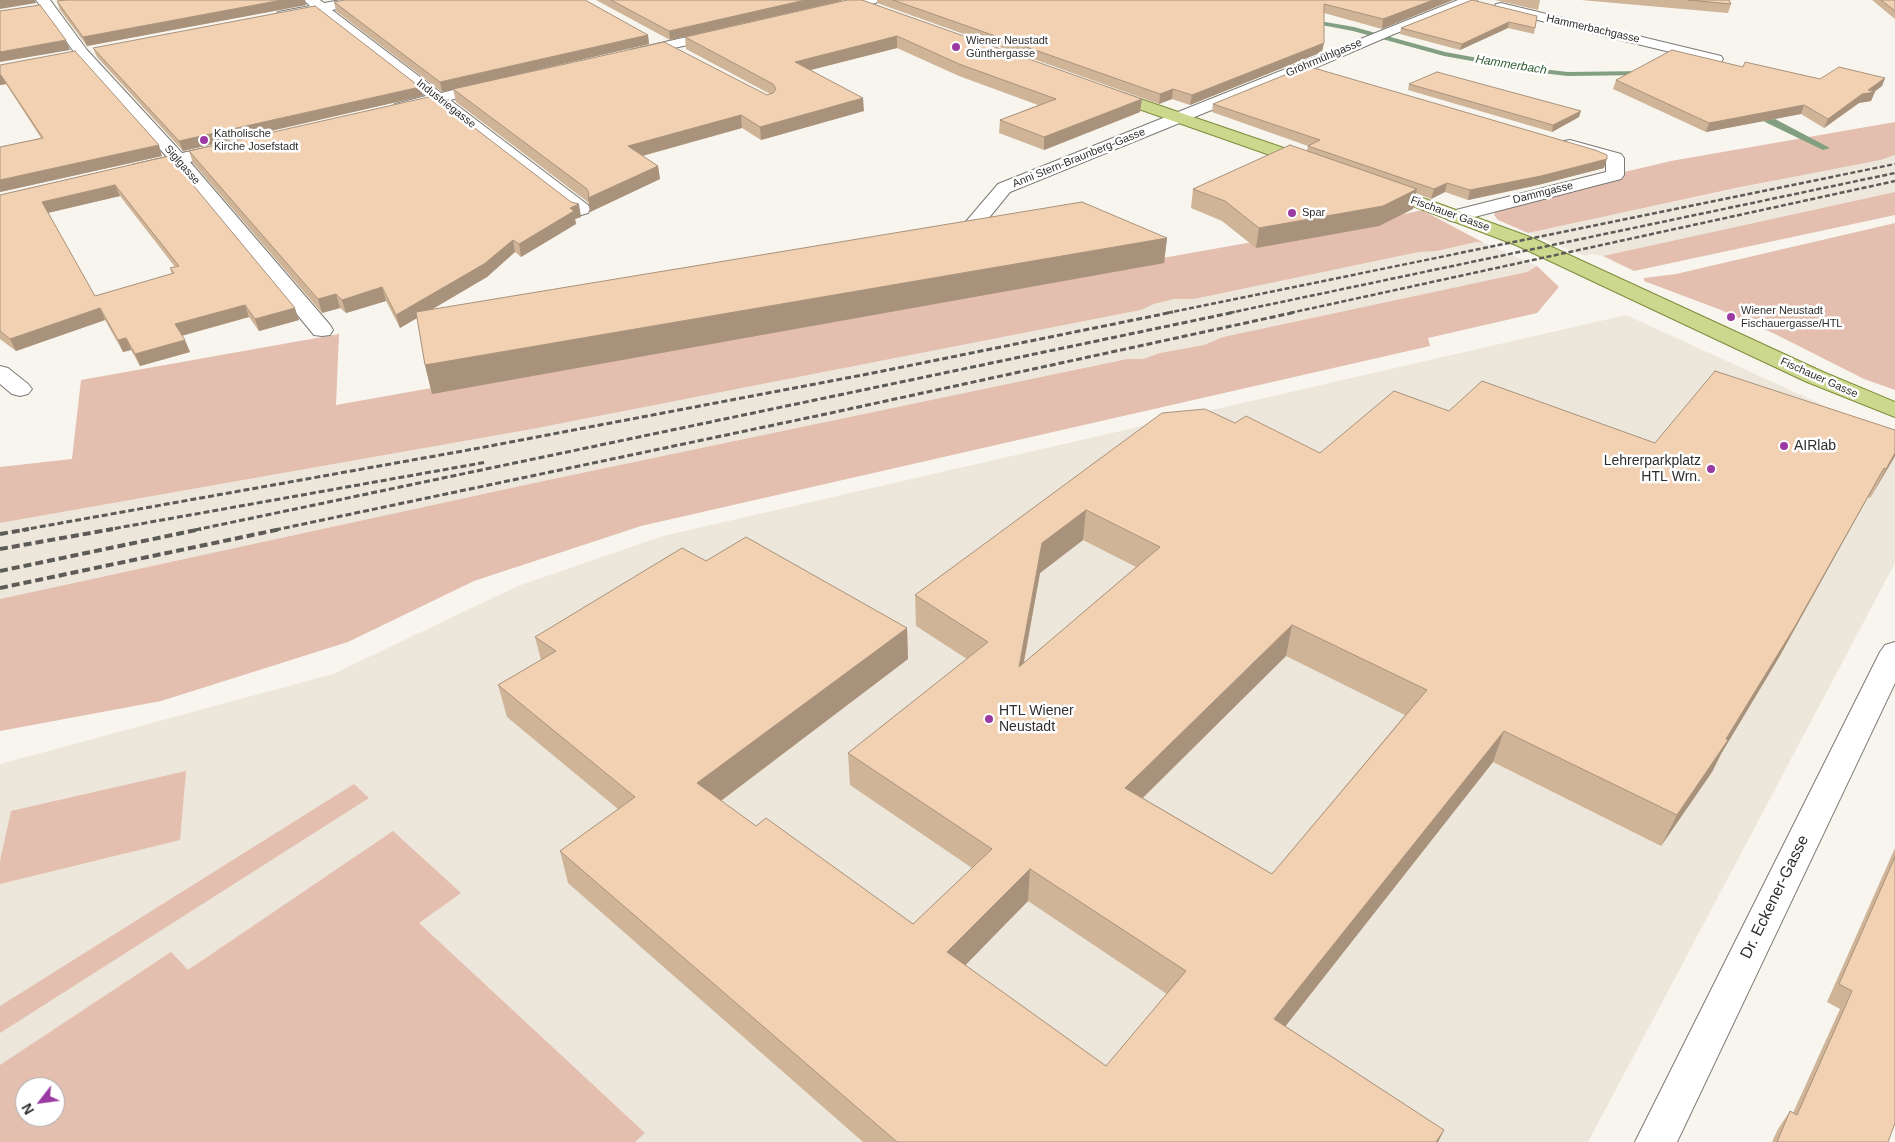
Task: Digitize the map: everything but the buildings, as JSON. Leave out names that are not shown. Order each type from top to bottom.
[{"type":"main road","points":[[859,1],[882,12]]},
{"type":"main road","points":[[1095,89],[1330,170]]},
{"type":"main road","name":"Fischauer Gasse","points":[[1366,182],[1523,241],[1815,377],[1895,410]]},
{"type":"street","points":[[273,17],[316,4],[362,0]]},
{"type":"street","points":[[819,12],[859,1]]},
{"type":"street","name":"Gröhrmühlgasse","points":[[1178,118],[1389,30],[1476,1]]},
{"type":"street","name":"Hammerbachgasse","points":[[1476,1],[1716,59]]},
{"type":"street","points":[[29,10],[46,3],[64,4]]},
{"type":"street","name":"Siglgasse","points":[[46,3],[82,53],[179,160],[322,330]]},
{"type":"street","name":"Industriegasse","points":[[316,4],[580,209]]},
{"type":"street","points":[[620,56],[734,31]]},
{"type":"street","points":[[650,36],[684,55]]},
{"type":"street","points":[[64,57],[102,50]]},
{"type":"street","points":[[1305,66],[1333,75]]},
{"type":"street","points":[[381,112],[506,83]]},
{"type":"street","name":"Anni Stern-Braunberg-Gasse","points":[[934,242],[963,237],[1004,188],[1178,118]]},
{"type":"street","name":"Dammgasse","points":[[1455,216],[1615,175],[1615,158],[1559,141]]},
{"type":"street","points":[[122,173],[246,144]]},
{"type":"street","points":[[0,373],[20,389]]},
{"type":"street","name":"Dr. Eckener-Gasse","points":[[1656,1142],[1895,652]]},
{"type":"shaded area","points":[[1895,122],[1895,155],[1880,160],[1741,187],[1528,233],[1498,220],[1494,215],[1501,201],[1671,161]]},
{"type":"shaded area","points":[[1895,155],[1895,192],[1603,256],[1592,254],[1585,256],[1528,233]]},
{"type":"shaded area","points":[[1895,192],[1895,215],[1634,271],[1603,256]]},
{"type":"shaded area","points":[[1422,210],[1484,243],[1476,242],[1437,251],[1419,252],[1194,299],[1174,299],[1154,304],[1141,310],[532,429],[0,523],[0,467],[72,459],[81,380],[339,334],[336,405],[1382,219]]},
{"type":"shaded area","points":[[1895,223],[1895,390],[1864,379],[1775,334],[1721,310],[1644,281],[1644,278],[1676,274]]},
{"type":"shaded area","points":[[1476,242],[1484,243],[1537,266],[1527,272],[1223,337],[1204,345],[1160,353],[1143,359],[1127,359],[548,480],[0,599],[0,523],[532,429],[1141,310],[1154,304],[1174,299],[1194,299]]},
{"type":"shaded area","points":[[1537,266],[1559,287],[1537,313],[1428,338],[1430,346],[641,526],[474,581],[348,642],[161,701],[0,731],[0,599],[548,480],[1127,359],[1143,359],[1160,353],[1204,345],[1223,337],[1527,272]]},
{"type":"shaded area","name":"HTL Wiener Neustadt","points":[[1626,315],[1895,438],[1895,563],[1588,1142],[0,1142],[0,764],[333,674],[518,586],[663,536]]},
{"type":"shaded area","points":[[186,771],[180,840],[0,884],[0,861],[11,811]]},
{"type":"shaded area","points":[[354,784],[369,798],[0,1033],[0,1006]]},
{"type":"shaded area","points":[[393,831],[461,893],[419,923],[645,1133],[635,1142],[0,1142],[0,1065],[171,952],[188,970]]},
{"type":"waterway","name":"Hammerbach","points":[[1308,21],[1354,29],[1444,54],[1533,70],[1568,74],[1645,73]]},
{"type":"waterway","name":"Hammerbach","points":[[1753,111],[1826,148]]},
{"type":"railway","points":[[1167,313],[1895,164]]},
{"type":"railway","points":[[1229,313],[1895,173]]},
{"type":"railway","points":[[1290,313],[1895,181]]},
{"type":"railway","points":[[22,530],[474,449],[873,373],[1173,312]]},
{"type":"railway","points":[[195,530],[1235,312]]},
{"type":"railway","points":[[275,530],[826,414],[1296,312]]},
{"type":"railway","points":[[106,530],[487,462]]},
{"type":"railway","points":[[0,534],[29,529]]},
{"type":"railway","points":[[0,549],[113,529]]},
{"type":"railway","points":[[0,571],[201,529]]},
{"type":"railway","points":[[0,588],[281,529]]},
{"type":"place","name":"Wiener Neustadt Günthergasse","points":[[956,47]]},
{"type":"place","name":"Katholische Kirche Josefstadt","points":[[204,140]]},
{"type":"place","name":"Spar","points":[[1292,213]]},
{"type":"place","name":"Wiener Neustadt Fischauergasse/HTL","points":[[1731,317]]},
{"type":"place","name":"AIRlab","points":[[1784,446]]},
{"type":"place","name":"Lehrerparkplatz HTL Wrn.","points":[[1711,469]]},
{"type":"place","name":"HTL Wiener Neustadt","points":[[989,719]]}]
